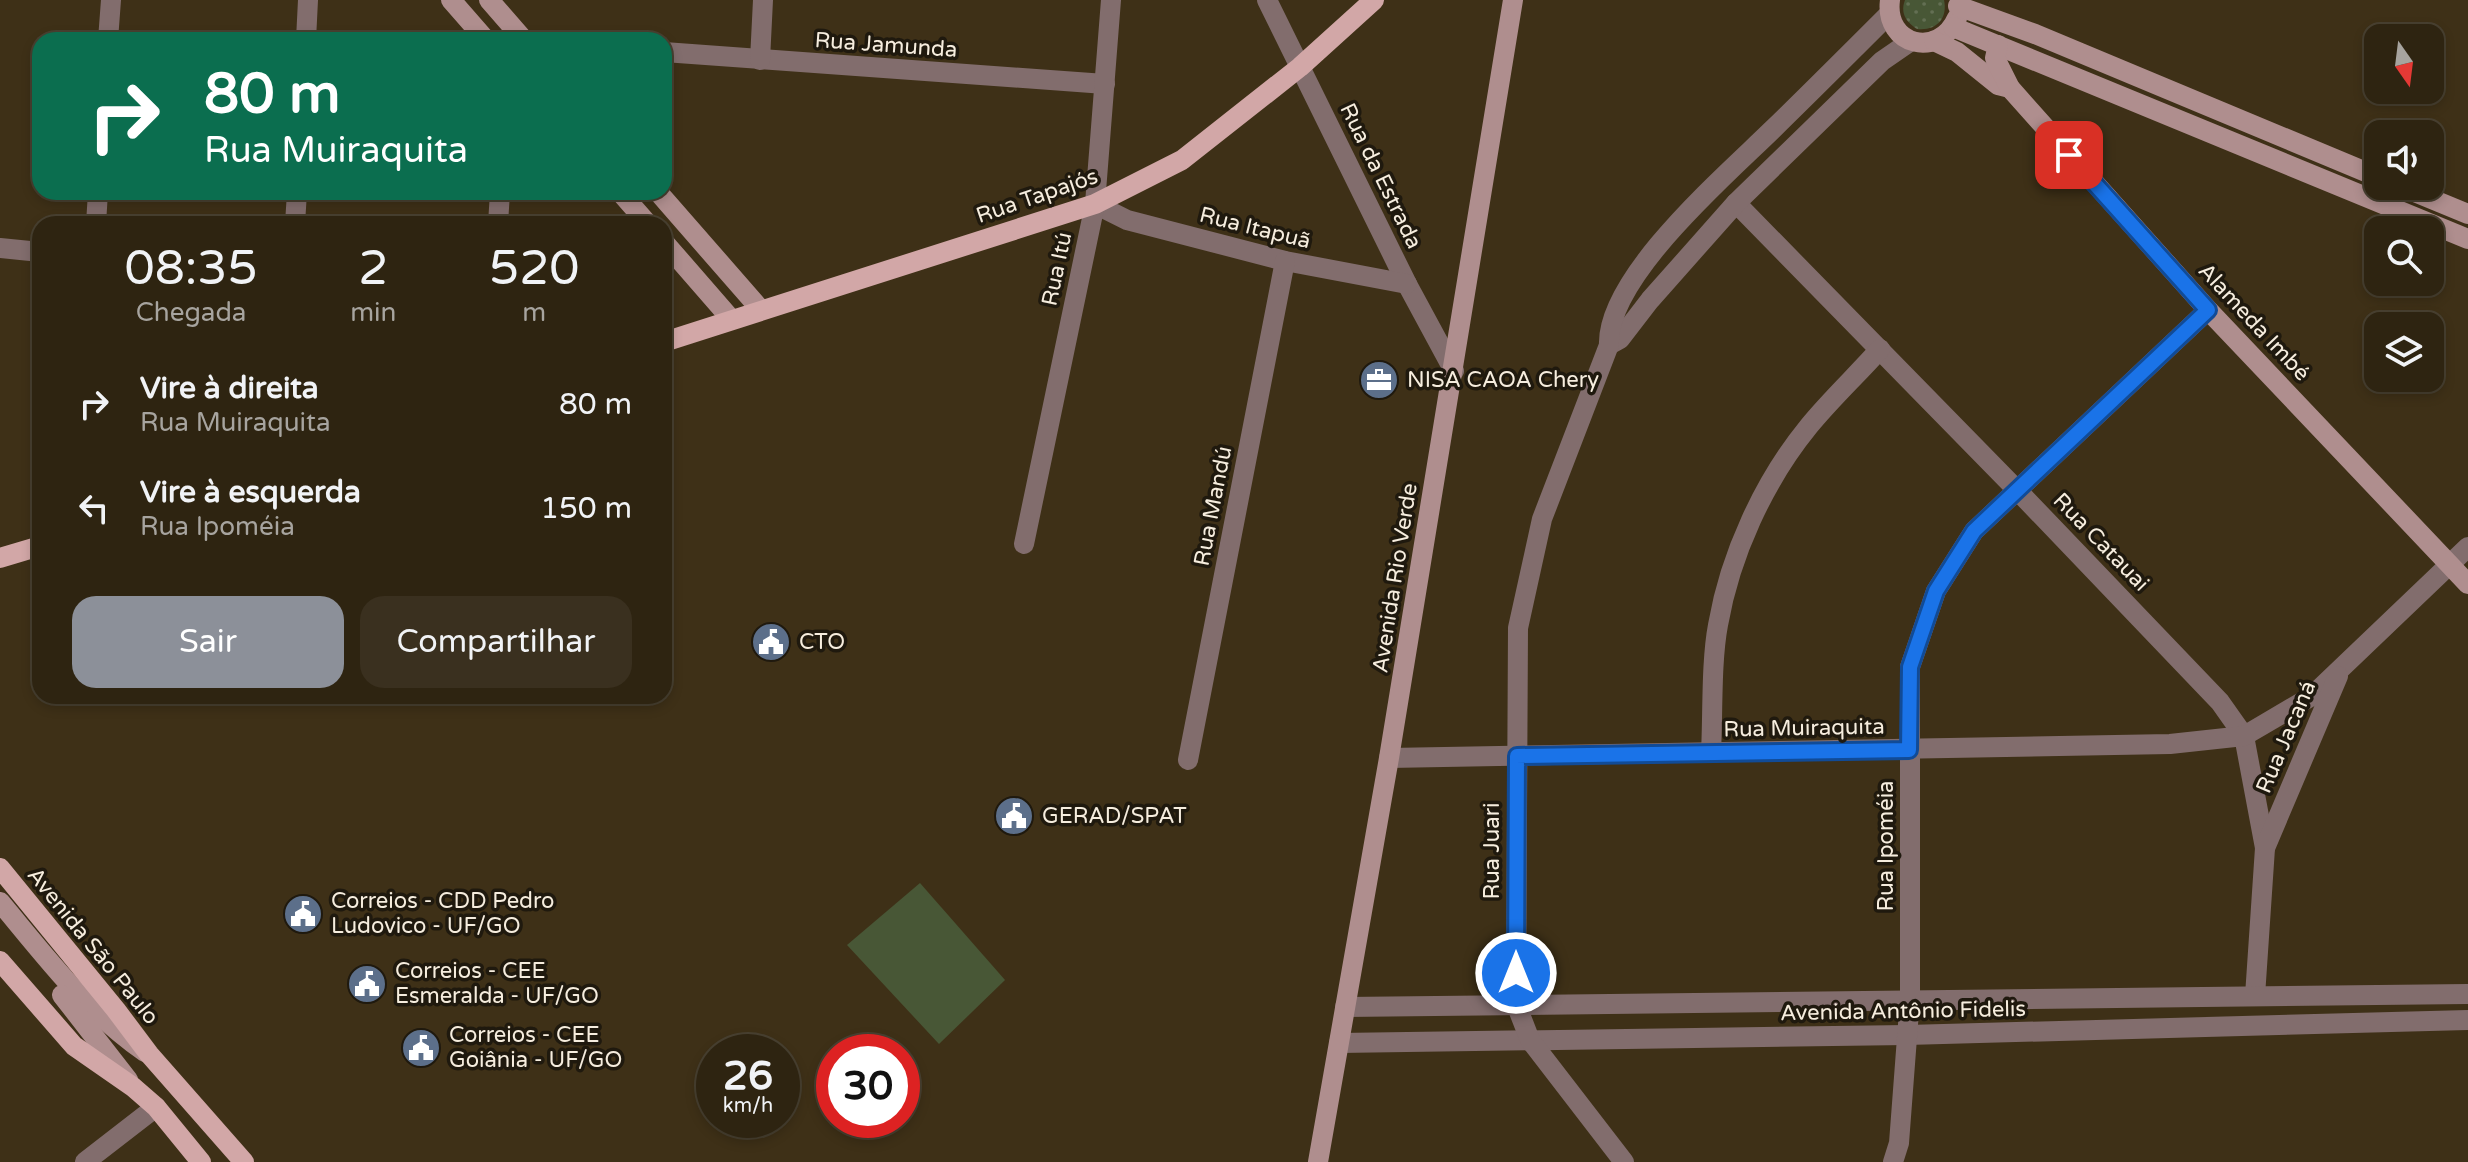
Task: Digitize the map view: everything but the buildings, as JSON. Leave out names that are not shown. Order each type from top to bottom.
[{"type":"main road","name":"Rua Tapajós","points":[[672,339],[1095,204],[1182,160],[1300,67],[1374,0]]},
{"type":"main road","points":[[0,558],[32,548]]},
{"type":"main road","name":"Avenida São Paulo","points":[[0,868],[149,1054],[244,1162]]},
{"type":"main road","points":[[0,961],[74,1046],[156,1107],[201,1162]]},
{"type":"street","points":[[109,32],[111,0]]},
{"type":"street","points":[[306,32],[308,0]]},
{"type":"street","points":[[451,0],[479,32]]},
{"type":"street","points":[[489,0],[517,32]]},
{"type":"street","points":[[760,60],[763,0]]},
{"type":"street","name":"Rua Itú","points":[[1024,544],[1095,204],[1111,0]]},
{"type":"street","name":"Rua da Estrada","points":[[1267,0],[1407,284],[1454,371]]},
{"type":"street","name":"Avenida Rio Verde","points":[[1318,1162],[1454,371],[1513,0]]},
{"type":"street","points":[[1870,0],[1889,9],[1897,31],[1911,41],[1923,43],[1934,41],[1953,27],[1958,2],[2364,171]]},
{"type":"street","name":"Rua Juari","points":[[1624,1162],[1530,1040],[1516,1004],[1518,628],[1542,519],[1609,345],[1608,331],[1641,267],[1681,220],[1889,9]]},
{"type":"street","points":[[1953,27],[2468,239]]},
{"type":"street","points":[[1609,345],[1620,339],[1650,300],[1736,203],[1882,61],[1911,41]]},
{"type":"street","name":"Alameda Imbé","points":[[1934,41],[1957,52],[1998,85],[2010,88]]},
{"type":"street","name":"Alameda Imbé","points":[[1998,45],[1995,58],[2010,88],[2208,310],[2468,584]]},
{"type":"street","name":"Rua Jamunda","points":[[672,53],[1105,84]]},
{"type":"street","points":[[627,200],[641,216]]},
{"type":"street","points":[[665,200],[761,310]]},
{"type":"street","points":[[2434,200],[2468,214]]},
{"type":"street","name":"Rua Catauai","points":[[1736,203],[2220,702],[2244,736],[2265,848]]},
{"type":"street","name":"Rua Itapuã","points":[[1095,204],[1127,220],[1285,261],[1407,284]]},
{"type":"street","points":[[0,248],[32,251]]},
{"type":"street","points":[[672,251],[731,319]]},
{"type":"street","name":"Rua Mandú","points":[[1188,760],[1285,261]]},
{"type":"street","name":"Rua Ipoméia","points":[[1893,1162],[1899,1143],[1910,998],[1910,667],[1936,591],[1974,531],[2208,310]]},
{"type":"street","points":[[1711,753],[1717,626],[1731,573],[1753,516],[1809,426],[1880,349]]},
{"type":"street","name":"Rua Jacaná","points":[[2255,996],[2265,848],[2341,669],[2468,547]]},
{"type":"street","name":"Rua Muiraquita","points":[[1389,758],[2170,744],[2244,736],[2312,696],[2341,669]]},
{"type":"street","name":"Avenida São Paulo","points":[[0,902],[83,1000],[118,1033],[149,1054]]},
{"type":"street","points":[[0,921],[72,1007],[133,1087]]},
{"type":"street","name":"Avenida Antônio Fidelis","points":[[1345,1007],[1910,998],[2468,994]]},
{"type":"street","name":"Avenida Antônio Fidelis","points":[[1339,1043],[1907,1035],[2468,1020]]},
{"type":"street","points":[[85,1162],[156,1107]]},
{"type":"green space","points":[[1905,0],[1944,0],[1942,18],[1935,26],[1917,29],[1905,17]]},
{"type":"green space","points":[[920,883],[1005,980],[939,1044],[847,945]]},
{"type":"place","name":"NISA CAOA Chery","points":[[1379,380]]},
{"type":"place","name":"CTO","points":[[771,642]]},
{"type":"place","name":"GERAD/SPAT","points":[[1014,816]]},
{"type":"place","name":"Correios - CDD Pedro Ludovico - UF/GO","points":[[303,914]]},
{"type":"place","name":"Correios - CEE Esmeralda - UF/GO","points":[[367,984]]},
{"type":"place","name":"Correios - CEE Goiânia - UF/GO","points":[[421,1048]]},
{"type":"route","points":[[1516,973],[1517,756],[1909,750],[1910,667],[1936,591],[1974,531],[2208,310],[2069,155]]}]
